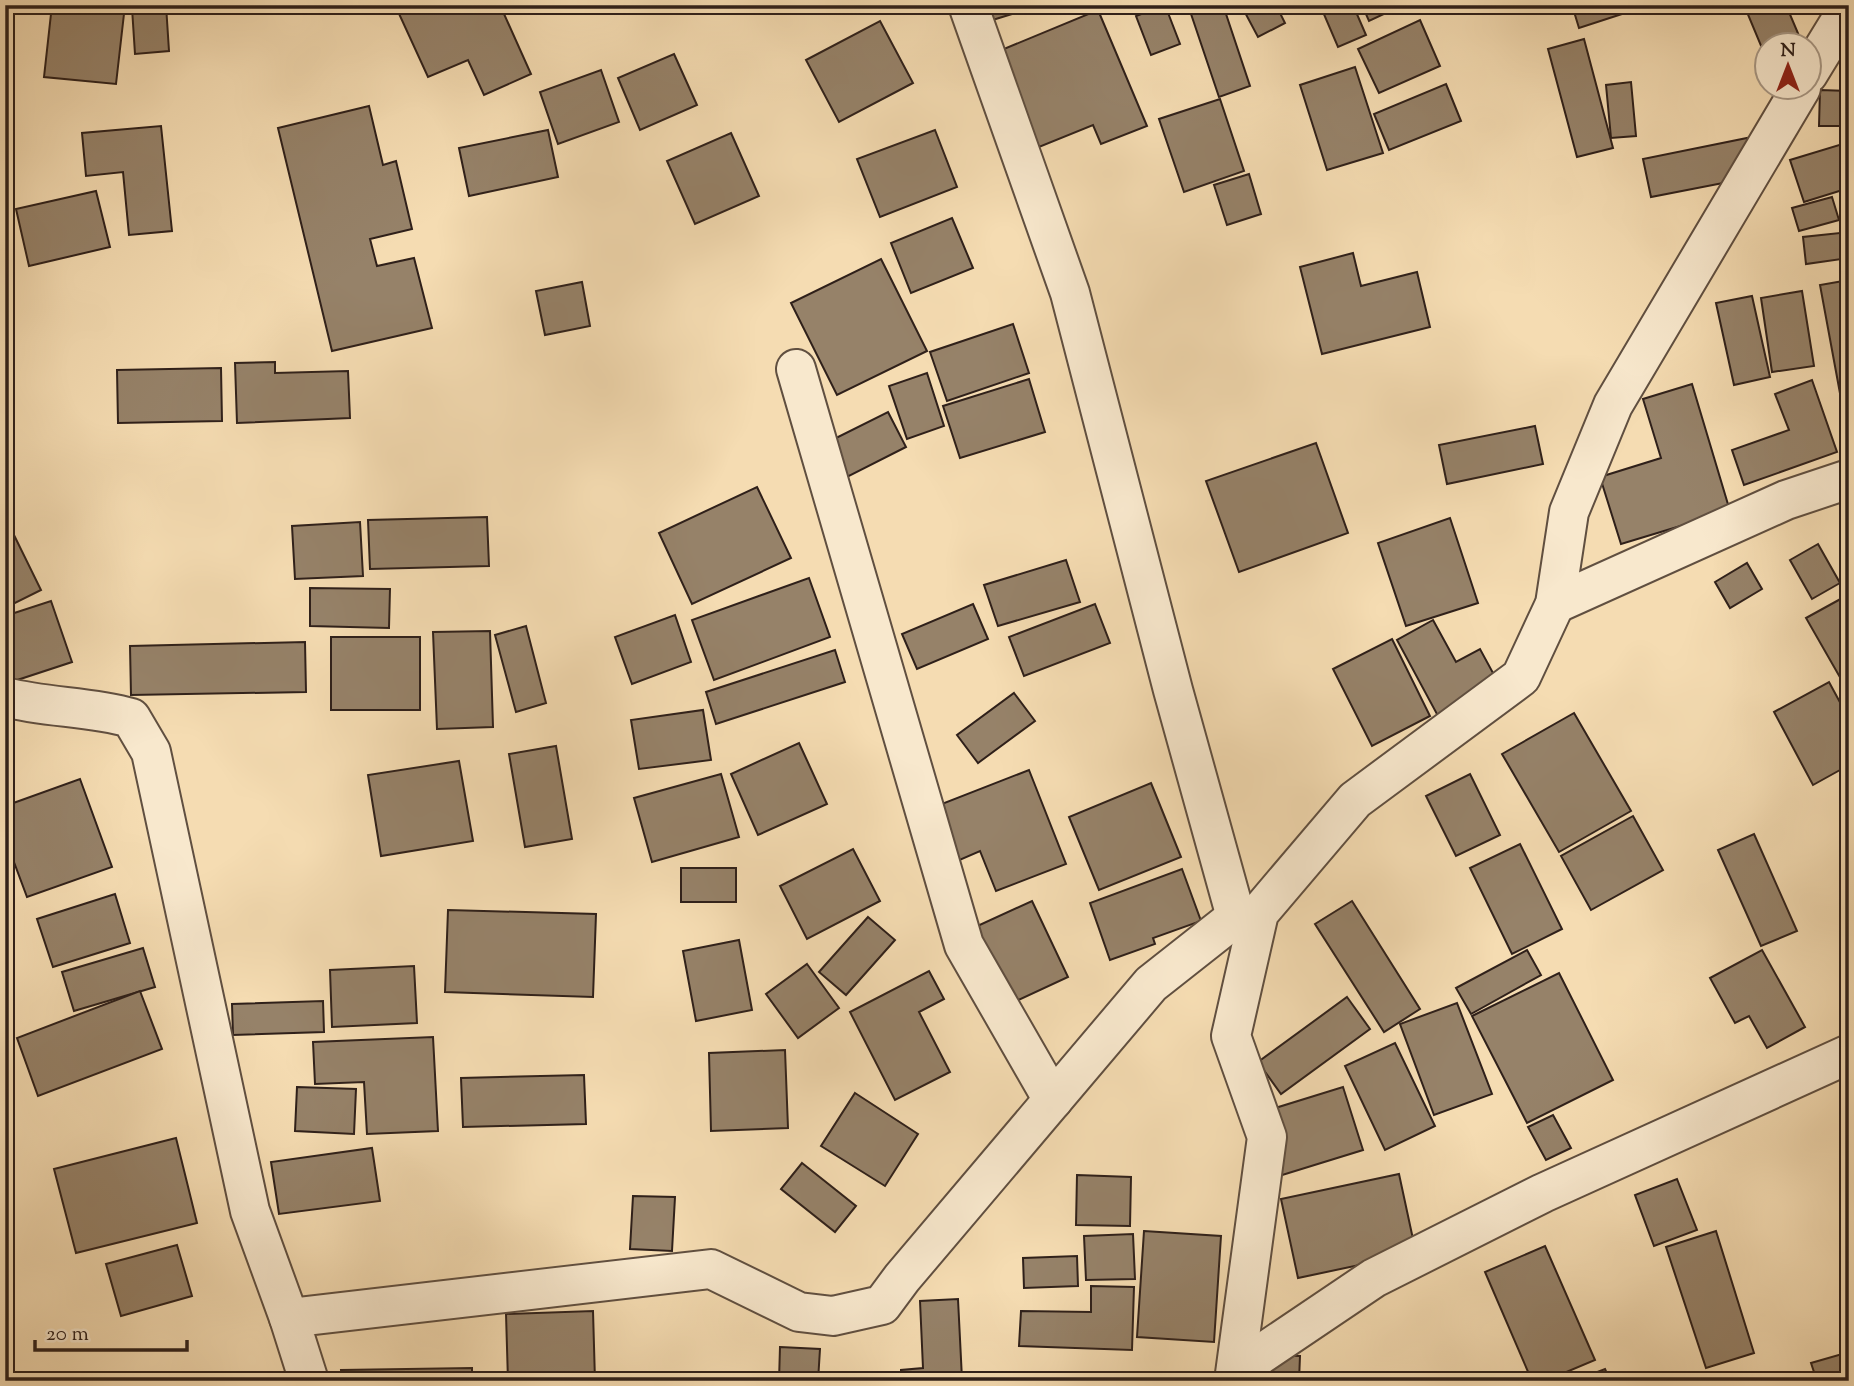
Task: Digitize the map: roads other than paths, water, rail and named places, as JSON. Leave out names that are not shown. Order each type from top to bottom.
[{"type":"street","points":[[968,5],[1070,293],[1174,690],[1247,915],[1231,1036],[1267,1136],[1235,1376]]},
{"type":"street","points":[[1822,51],[1849,6]]},
{"type":"street","points":[[289,1318],[711,1269],[799,1312],[833,1316],[882,1305],[911,1267],[1151,984],[1247,915],[1355,800],[1521,677],[1555,604],[1569,512],[1613,405],[1793,102]]},
{"type":"street","points":[[796,369],[964,944],[1053,1100]]},
{"type":"street","points":[[1555,604],[1786,500],[1849,479]]},
{"type":"street","points":[[5,697],[25,703],[104,710],[131,718],[151,752],[250,1211],[309,1381]]},
{"type":"street","points":[[1235,1376],[1374,1278],[1544,1193],[1849,1054]]}]
